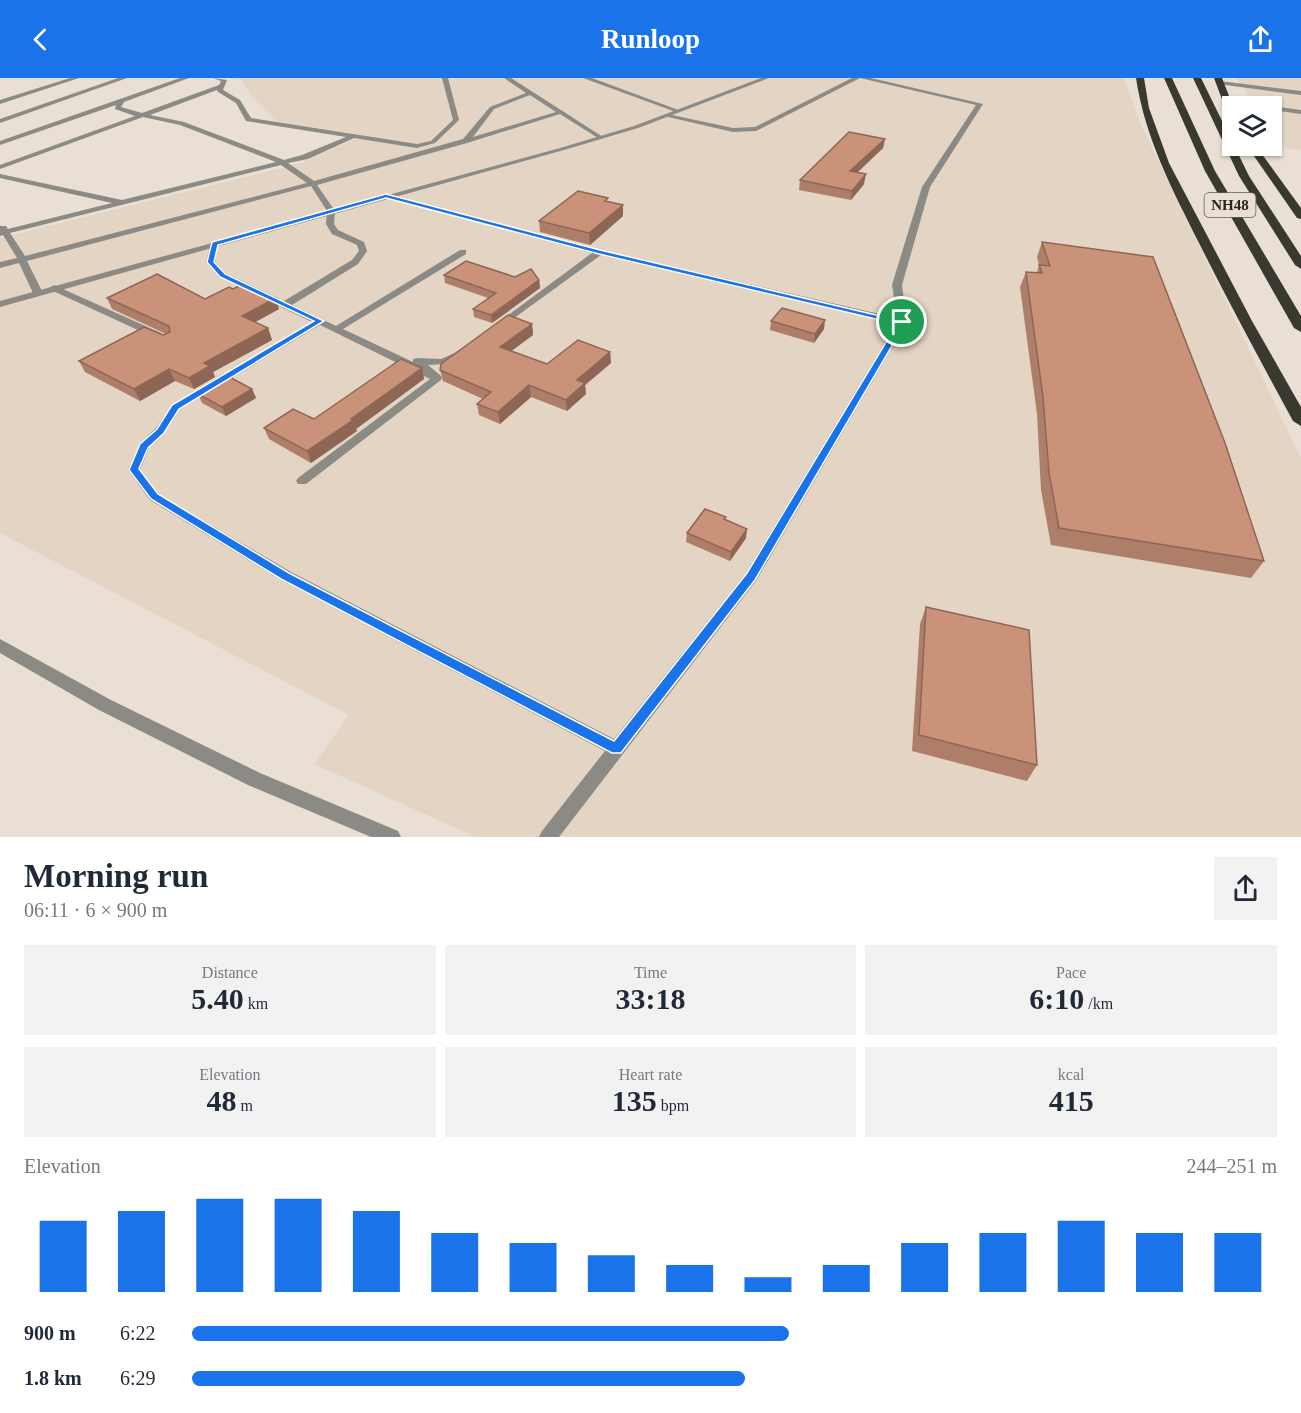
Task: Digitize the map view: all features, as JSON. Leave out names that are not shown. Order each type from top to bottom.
[{"type":"highway","points":[[1140,78],[1145,108],[1164,163],[1245,321],[1301,421]]},
{"type":"highway","name":"NH48","points":[[1168,78],[1210,171],[1301,328]]},
{"type":"highway","name":"NH48","points":[[1197,78],[1244,176],[1301,265]]},
{"type":"highway","points":[[1219,80],[1225,96]]},
{"type":"highway","points":[[1258,156],[1301,216]]},
{"type":"street","points":[[0,102],[76,78]]},
{"type":"street","points":[[0,121],[124,78]]},
{"type":"street","points":[[0,144],[186,78]]},
{"type":"street","points":[[0,167],[220,87],[224,80],[216,78]]},
{"type":"street","points":[[220,87],[220,91],[233,96],[244,106],[248,120],[417,146],[433,142],[456,120],[456,111],[447,94],[445,78]]},
{"type":"street","points":[[507,78],[600,137]]},
{"type":"street","points":[[586,78],[678,111]]},
{"type":"street","points":[[0,304],[600,137],[667,116],[766,78]]},
{"type":"street","points":[[667,116],[733,130],[756,129],[857,78]]},
{"type":"street","points":[[548,837],[751,577],[902,322],[897,285],[926,187],[980,104],[863,78]]},
{"type":"street","points":[[1219,80],[1301,93]]},
{"type":"street","points":[[465,142],[492,108],[530,93]]},
{"type":"street","points":[[123,99],[117,108],[182,123],[283,163],[312,183],[331,211],[330,224],[336,232],[361,244],[363,252],[356,262],[341,273],[285,304]]},
{"type":"street","points":[[1282,109],[1301,112]]},
{"type":"street","points":[[0,265],[465,142],[561,112]]},
{"type":"street","points":[[38,293],[22,259],[2,230],[123,203],[283,163],[305,157],[352,137]]},
{"type":"street","points":[[0,176],[123,203]]},
{"type":"street","points":[[386,196],[599,252],[902,322]]},
{"type":"street","points":[[214,244],[210,262],[222,275],[437,378]]},
{"type":"street","points":[[337,329],[463,252]]},
{"type":"street","points":[[494,330],[599,252]]},
{"type":"street","points":[[54,288],[169,340]]},
{"type":"street","points":[[320,321],[176,407],[160,431],[144,446],[134,470],[154,497],[285,576],[616,749]]},
{"type":"street","points":[[437,378],[417,362],[443,363],[466,349]]},
{"type":"street","points":[[302,481],[437,378]]},
{"type":"street","points":[[0,645],[105,705],[254,779],[392,837]]},
{"type":"shaded area","points":[[230,78],[1124,78],[1141,125],[1301,458],[1301,837],[476,837],[314,764],[349,715],[0,533],[0,238],[301,163],[364,135],[278,122],[251,96],[242,80]]},
{"type":"shaded area","points":[[1236,78],[1301,78],[1301,150],[1284,148],[1282,145],[1282,96],[1248,96]]},
{"type":"building","points":[[849,132],[885,139],[850,171],[866,174],[852,191],[800,180]]},
{"type":"building","points":[[578,191],[608,198],[605,201],[623,205],[589,233],[539,221]]},
{"type":"building","points":[[1042,242],[1153,257],[1225,443],[1264,561],[1059,528],[1049,473],[1043,397],[1026,272],[1042,273],[1039,265],[1050,266]]},
{"type":"building","points":[[466,261],[515,277],[531,269],[539,280],[491,315],[473,309],[496,293],[444,275]]},
{"type":"building","points":[[157,274],[205,299],[229,287],[233,289],[241,285],[276,298],[242,316],[268,328],[204,363],[210,366],[189,378],[169,369],[134,389],[79,361],[144,327],[163,335],[170,332],[169,326],[107,298]]},
{"type":"building","points":[[782,308],[825,320],[815,334],[771,321]]},
{"type":"building","points":[[508,315],[532,324],[500,347],[547,364],[578,340],[610,352],[577,380],[585,383],[566,400],[529,385],[498,412],[477,404],[491,392],[440,370],[441,364]]},
{"type":"building","points":[[401,359],[422,368],[307,451],[264,428],[293,409],[314,419]]},
{"type":"building","points":[[224,374],[252,389],[222,407],[198,394],[207,389],[203,387]]},
{"type":"building","points":[[705,509],[726,517],[724,519],[747,529],[731,552],[687,533]]},
{"type":"building","points":[[926,607],[1029,630],[1037,765],[919,735]]},
{"type":"route","points":[[386,196],[599,252],[902,322],[810,481],[751,577],[616,749],[285,576],[154,497],[134,470],[144,446],[160,431],[176,407],[320,321],[222,275],[210,262],[214,244],[386,196]]}]
